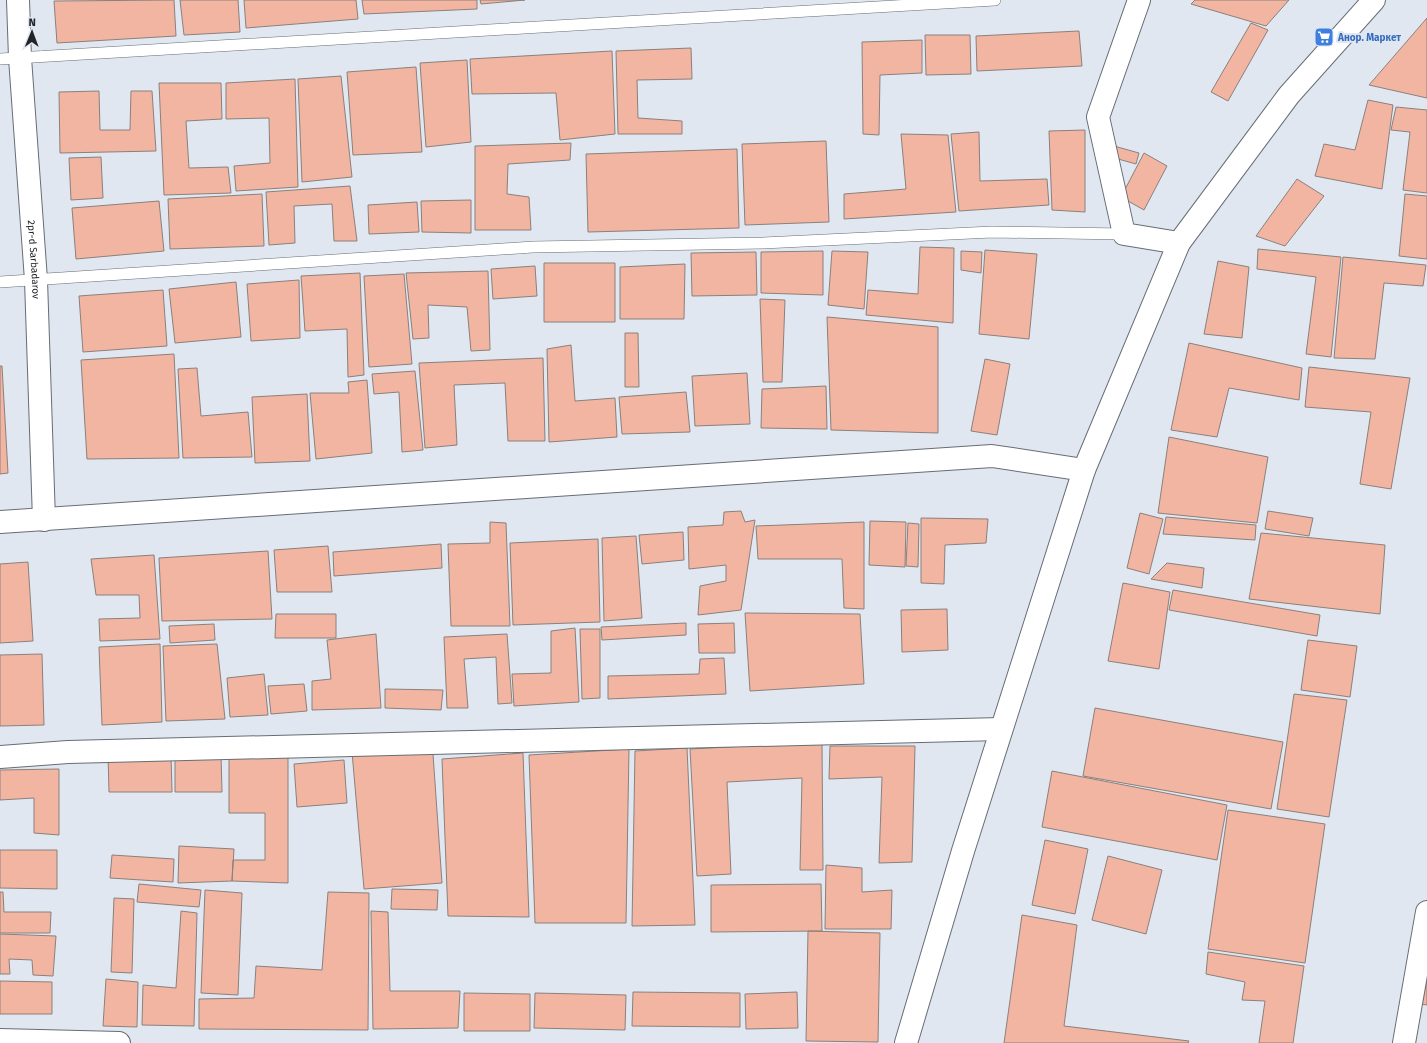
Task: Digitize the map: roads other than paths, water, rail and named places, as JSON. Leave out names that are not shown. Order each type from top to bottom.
[{"type":"street","name":"2pr-d Sarbadarov","points":[[18,0],[10,59],[36,280],[44,520]]},
{"type":"street","points":[[1139,0],[1098,117],[1124,234],[1179,243]]},
{"type":"street","points":[[906,1043],[962,851],[1084,470],[1179,243],[1289,95],[1374,0]]},
{"type":"street","points":[[0,522],[992,456],[1084,470]]},
{"type":"street","points":[[0,757],[68,752],[1001,729]]},
{"type":"street","points":[[1404,1043],[1427,912]]},
{"type":"street","points":[[0,1040],[118,1043]]},
{"type":"lane","points":[[10,59],[994,0]]},
{"type":"lane","points":[[0,282],[533,247],[763,244],[992,232],[1124,234]]},
{"type":"place","name":"Анор. Маркет","points":[[1324,37]]}]
